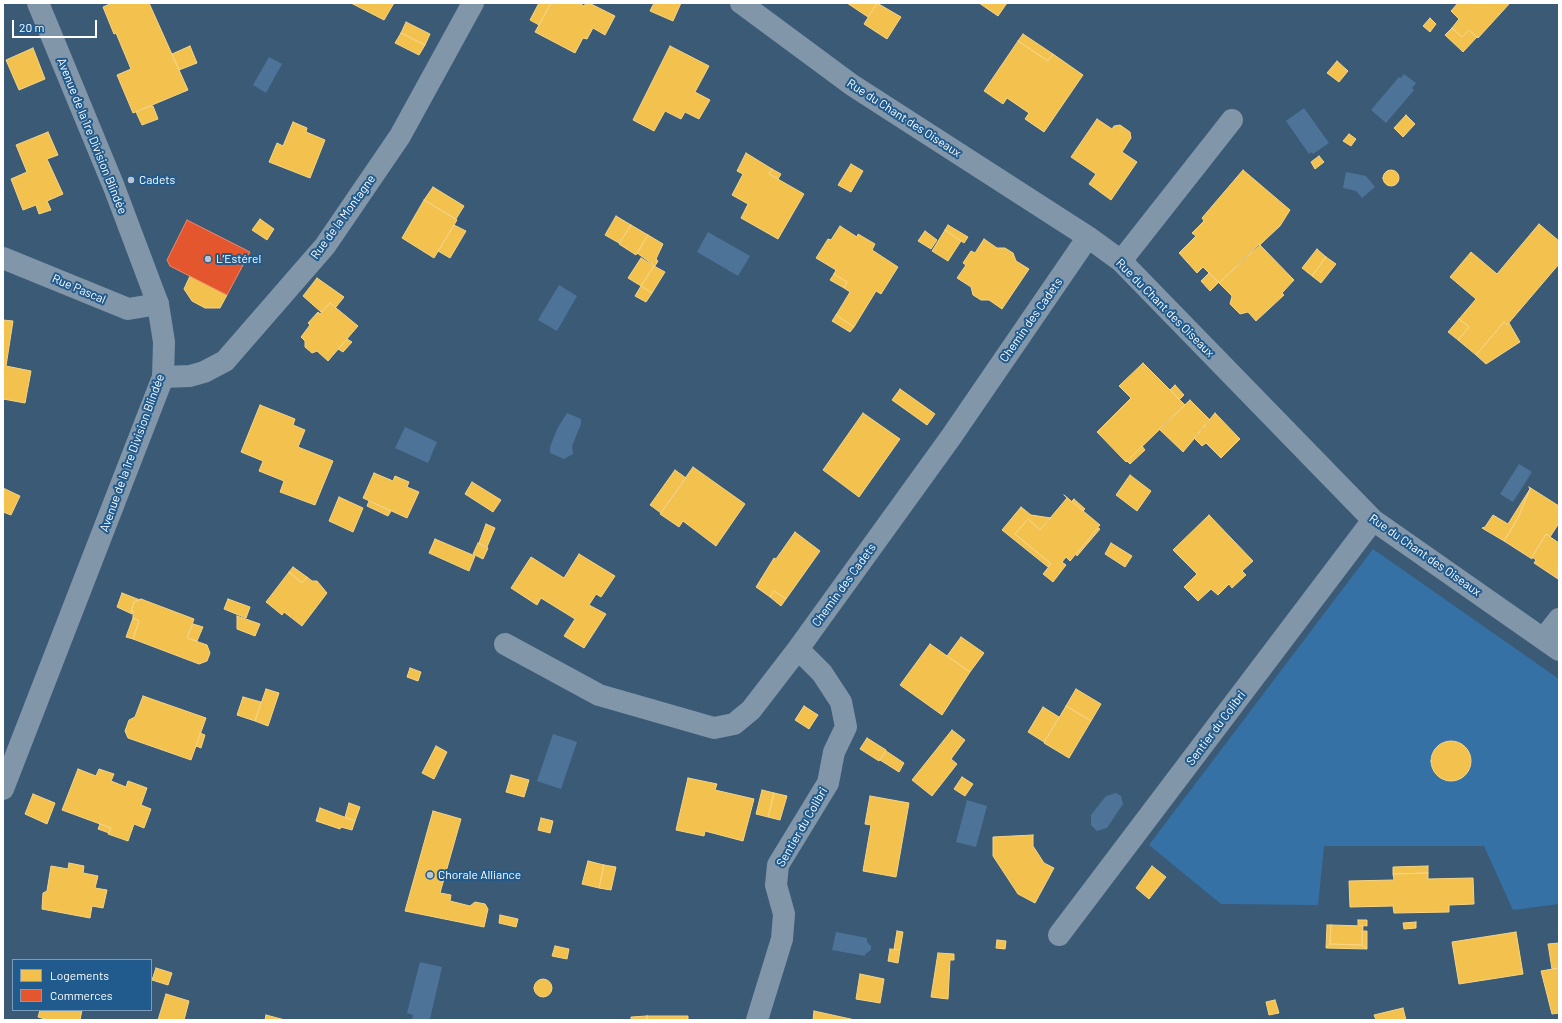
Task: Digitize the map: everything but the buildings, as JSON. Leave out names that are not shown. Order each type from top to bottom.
[{"type":"street","name":"Avenue de la 1re Division Blindée","points":[[3,789],[163,377],[164,342],[158,304],[114,187],[38,3]]},
{"type":"street","name":"Rue de la Montagne","points":[[163,377],[190,376],[204,372],[225,361],[325,246],[400,136],[473,3]]},
{"type":"street","name":"Rue du Chant des Oiseaux","points":[[741,3],[852,85],[1088,237],[1121,261],[1373,520],[1551,644]]},
{"type":"street","points":[[1121,261],[1232,120]]},
{"type":"street","name":"Chemin des Cadets","points":[[504,644],[599,695],[714,728],[734,724],[751,710],[798,649],[951,437],[1088,237]]},
{"type":"street","name":"Rue Pascal","points":[[3,258],[128,309],[158,304]]},
{"type":"street","name":"Sentier du Colibri","points":[[1059,935],[1373,520]]},
{"type":"street","points":[[1551,644],[1559,619]]},
{"type":"street","name":"Sentier du Colibri","points":[[757,1020],[782,939],[784,914],[776,885],[778,865],[828,783],[834,752],[846,727],[841,702],[822,673],[798,649]]},
{"type":"shaded area","points":[[269,57],[282,64],[266,93],[253,85]]},
{"type":"shaded area","points":[[1404,74],[1416,83],[1412,88],[1414,90],[1386,123],[1371,110],[1399,77],[1401,78]]},
{"type":"shaded area","points":[[1304,108],[1329,143],[1313,154],[1311,152],[1309,154],[1286,121]]},
{"type":"shaded area","points":[[1346,172],[1366,176],[1375,187],[1362,198],[1356,191],[1343,188]]},
{"type":"shaded area","points":[[708,232],[750,256],[738,276],[697,252]]},
{"type":"shaded area","points":[[559,285],[577,296],[557,331],[538,320]]},
{"type":"shaded area","points":[[567,413],[581,419],[581,424],[572,446],[573,454],[564,459],[550,453],[550,447],[557,429]]},
{"type":"shaded area","points":[[405,427],[437,442],[428,463],[395,448]]},
{"type":"shaded area","points":[[1519,464],[1532,472],[1513,502],[1500,494]]},
{"type":"shaded area","points":[[1373,549],[1559,679],[1559,904],[1513,910],[1484,846],[1324,846],[1318,905],[1221,904],[1149,845]]},
{"type":"shaded area","points":[[553,734],[577,742],[561,789],[537,781]]},
{"type":"shaded area","points":[[1116,793],[1121,796],[1123,804],[1107,828],[1097,831],[1091,825],[1091,815],[1106,796]]},
{"type":"shaded area","points":[[967,800],[987,806],[976,847],[956,842]]},
{"type":"shaded area","points":[[836,932],[867,938],[867,942],[871,946],[871,950],[865,954],[865,956],[832,950]]},
{"type":"shaded area","points":[[420,962],[442,967],[430,1019],[412,1020],[413,1015],[407,1013]]},
{"type":"place","name":"Cadets","points":[[131,180]]},
{"type":"place","name":"L’Estérel","points":[[208,259]]},
{"type":"place","name":"Chorale Alliance","points":[[430,875]]}]
